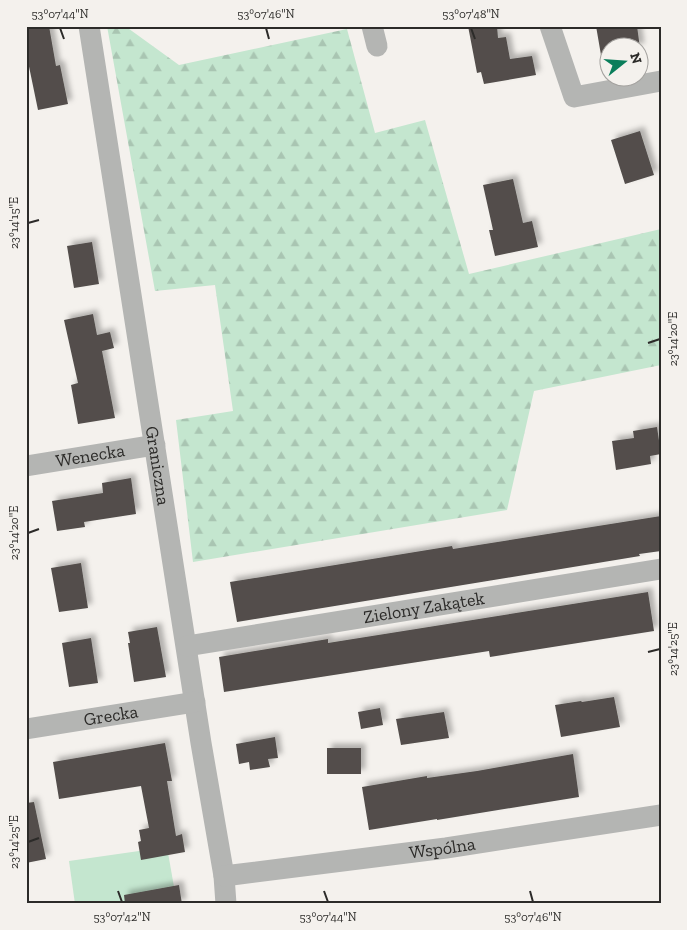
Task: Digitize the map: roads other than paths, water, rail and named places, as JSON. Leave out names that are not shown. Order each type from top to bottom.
[{"type":"street","name":"Graniczna","points":[[89,26],[224,876],[226,904]]},
{"type":"street","points":[[550,26],[574,97],[661,81]]},
{"type":"street","name":"Wenecka","points":[[26,466],[155,445]]},
{"type":"street","name":"Zielony Zakątek","points":[[187,646],[661,569]]},
{"type":"street","name":"Grecka","points":[[26,729],[195,702]]},
{"type":"street","name":"Wspólna","points":[[224,876],[446,848],[661,815]]}]
